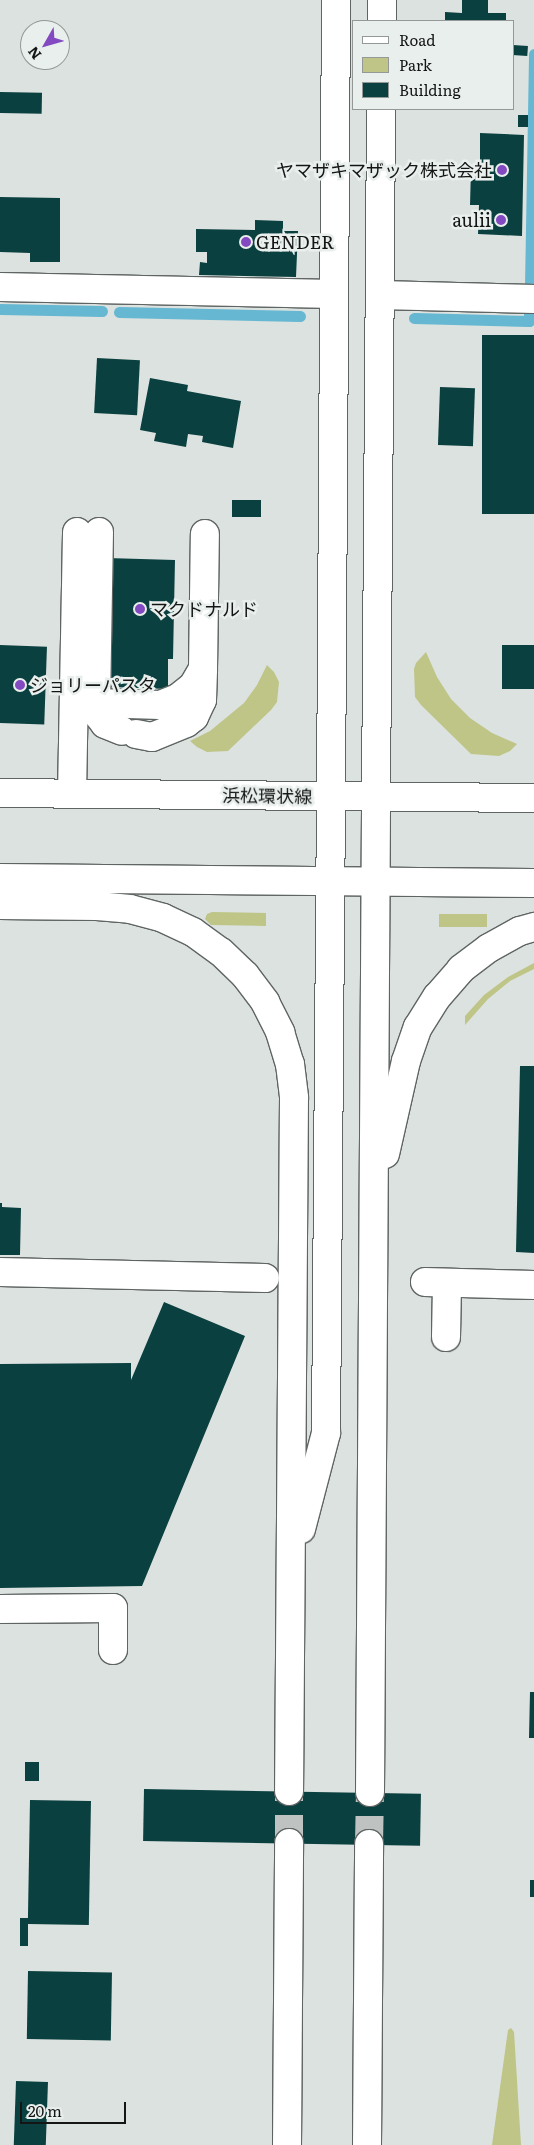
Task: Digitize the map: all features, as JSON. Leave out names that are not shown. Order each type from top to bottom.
[{"type":"main road","points":[[291,1566],[326,1433],[336,0]]},
{"type":"main road","points":[[382,0],[382,20]]},
{"type":"main road","points":[[370,1792],[381,110]]},
{"type":"main road","points":[[0,287],[334,294]]},
{"type":"main road","points":[[380,295],[534,299]]},
{"type":"main road","points":[[72,794],[88,532],[98,714],[105,724],[129,733],[152,737],[194,717],[202,700],[205,534]]},
{"type":"main road","points":[[96,703],[160,705],[178,698],[193,686],[203,669]]},
{"type":"main road","name":"浜松環状線","points":[[0,793],[534,798]]},
{"type":"main road","points":[[0,878],[534,883]]},
{"type":"main road","points":[[0,905],[97,906],[130,909],[163,918],[193,932],[221,952],[245,975],[265,1002],[280,1032],[290,1064],[294,1098],[290,1791]]},
{"type":"main road","points":[[373,1206],[406,1061],[418,1027],[437,996],[461,969],[489,948],[520,931],[534,927]]},
{"type":"main road","points":[[0,1272],[265,1278]]},
{"type":"main road","points":[[446,1337],[436,1282],[534,1285]]},
{"type":"main road","points":[[0,1609],[113,1608],[113,1650]]},
{"type":"main road","points":[[287,2145],[289,1843]]},
{"type":"main road","points":[[367,2145],[369,1844]]},
{"type":"green space","points":[[426,652],[437,677],[451,699],[470,718],[492,733],[517,744],[510,751],[499,756],[471,754],[421,705],[415,697],[414,669],[416,663]]},
{"type":"green space","points":[[267,665],[274,672],[279,682],[277,702],[271,710],[228,751],[207,752],[190,741],[210,731],[244,703],[257,685]]},
{"type":"green space","points":[[212,912],[266,913],[266,926],[211,925],[205,919],[207,914]]},
{"type":"green space","points":[[439,914],[487,914],[487,927],[439,927]]},
{"type":"green space","points":[[534,963],[534,969],[510,981],[488,999],[465,1025],[465,1016],[484,995],[508,977]]},
{"type":"green space","points":[[511,2028],[514,2032],[521,2145],[492,2145],[508,2030]]},
{"type":"building","points":[[462,0],[488,0],[488,13],[506,13],[506,20],[445,20],[445,12],[462,13]]},
{"type":"building","points":[[514,45],[528,46],[527,56],[514,55]]},
{"type":"building","points":[[0,92],[42,93],[42,114],[0,113]]},
{"type":"building","points":[[518,115],[528,115],[528,127],[518,127]]},
{"type":"building","points":[[480,133],[524,135],[522,236],[478,234],[479,205],[470,205],[471,168],[480,168]]},
{"type":"building","points":[[0,197],[60,198],[60,262],[30,262],[30,253],[0,252]]},
{"type":"building","name":"GENDER","points":[[255,220],[283,221],[283,231],[298,231],[296,277],[199,275],[200,262],[207,263],[207,252],[196,252],[196,229],[255,230]]},
{"type":"building","points":[[482,335],[534,335],[534,514],[482,514]]},
{"type":"building","points":[[97,358],[140,360],[137,415],[94,413]]},
{"type":"building","points":[[150,378],[188,385],[187,391],[241,401],[233,448],[202,442],[203,436],[188,434],[186,447],[154,441],[156,433],[140,430]]},
{"type":"building","points":[[440,387],[475,388],[473,446],[438,445]]},
{"type":"building","points":[[232,500],[261,500],[261,517],[232,517]]},
{"type":"building","name":"マクドナルド","points":[[107,558],[175,560],[173,659],[168,659],[168,689],[111,687],[111,657],[106,657]]},
{"type":"building","points":[[0,645],[47,647],[44,725],[0,723]]},
{"type":"building","points":[[502,645],[534,645],[534,689],[502,689]]},
{"type":"building","points":[[520,1066],[534,1066],[534,1253],[516,1252]]},
{"type":"building","points":[[0,1203],[2,1203],[2,1207],[21,1208],[20,1255],[0,1255]]},
{"type":"building","points":[[164,1302],[245,1336],[142,1586],[0,1588],[0,1364],[131,1363],[131,1380]]},
{"type":"building","points":[[530,1692],[534,1692],[534,1738],[529,1738]]},
{"type":"building","points":[[25,1762],[39,1762],[39,1781],[25,1781]]},
{"type":"building","points":[[144,1789],[421,1794],[420,1846],[143,1841]]},
{"type":"building","points":[[30,1800],[91,1801],[89,1925],[28,1924]]},
{"type":"building","points":[[530,1880],[534,1880],[534,1897],[530,1897]]},
{"type":"building","points":[[20,1918],[28,1918],[28,1946],[20,1946]]},
{"type":"building","points":[[28,1971],[112,1972],[111,2040],[27,2039]]},
{"type":"building","points":[[16,2081],[48,2082],[46,2145],[14,2145]]},
{"type":"waterway","points":[[530,286],[534,54]]},
{"type":"waterway","points":[[0,309],[102,311]]},
{"type":"waterway","points":[[119,312],[300,316]]},
{"type":"waterway","points":[[414,318],[529,321],[529,312]]},
{"type":"tunnel","points":[[289,1791],[289,1843]]},
{"type":"tunnel","points":[[369,1844],[370,1792]]},
{"type":"place","name":"ヤマザキマザック株式会社","points":[[502,170]]},
{"type":"place","name":"aulii","points":[[501,220]]},
{"type":"place","name":"GENDER","points":[[246,242]]},
{"type":"place","name":"マクドナルド","points":[[140,609]]},
{"type":"place","name":"ジョリーパスタ","points":[[20,685]]}]
